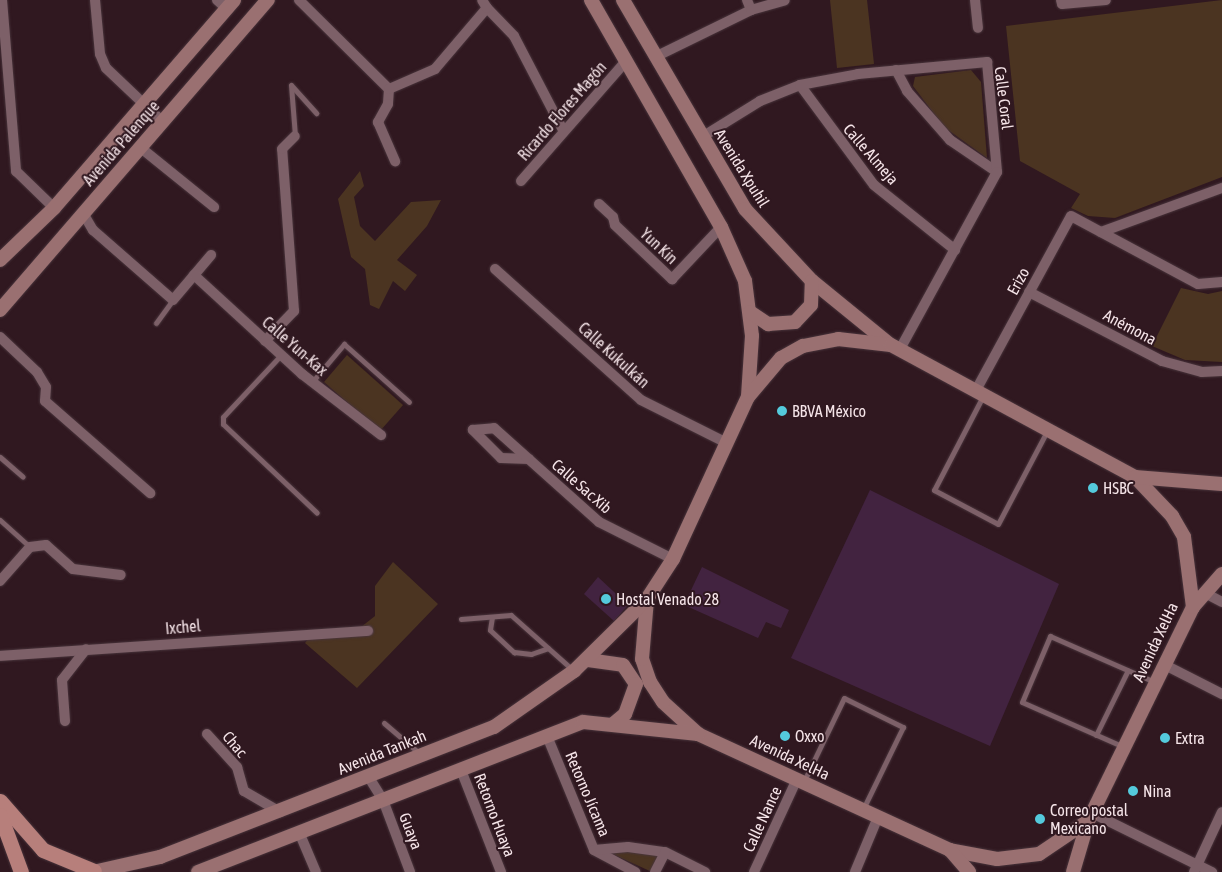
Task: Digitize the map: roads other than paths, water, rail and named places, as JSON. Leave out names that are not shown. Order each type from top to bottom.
[{"type":"main road","points":[[0,801],[43,850],[94,872]]},
{"type":"main road","points":[[0,815],[20,872]]},
{"type":"street","points":[[2,0],[16,171],[54,208]]},
{"type":"street","points":[[95,0],[103,61],[143,107],[163,122]]},
{"type":"street","name":"Avenida Palenque","points":[[0,310],[268,0]]},
{"type":"street","points":[[299,0],[389,89],[388,104],[378,122],[395,161]]},
{"type":"street","points":[[591,0],[721,227],[744,281],[750,312],[748,397]]},
{"type":"street","name":"Avenida Xpuhil","points":[[623,0],[744,209],[812,282],[895,348]]},
{"type":"street","points":[[655,57],[749,5],[785,0]]},
{"type":"street","points":[[974,0],[978,28]]},
{"type":"street","points":[[1062,0],[1062,4],[1106,0]]},
{"type":"street","name":"Avenida Palenque","points":[[0,260],[54,208],[143,107],[226,3]]},
{"type":"street","points":[[389,89],[435,69],[485,4],[514,36],[563,130]]},
{"type":"street","name":"Ricardo Flores Magón","points":[[521,181],[563,130],[626,62]]},
{"type":"street","name":"Calle Coral","points":[[702,137],[760,101],[800,85],[896,70],[987,62],[997,172]]},
{"type":"street","points":[[895,348],[955,250],[997,172],[950,140],[907,90],[896,70]]},
{"type":"street","name":"Calle Almeja","points":[[800,85],[874,185],[955,250]]},
{"type":"street","points":[[265,340],[294,311],[282,149],[294,136]]},
{"type":"street","points":[[141,148],[214,207]]},
{"type":"street","points":[[1101,232],[1222,188]]},
{"type":"street","name":"Yun Kin","points":[[599,204],[613,217],[615,225],[672,279],[721,227]]},
{"type":"street","points":[[83,213],[93,230],[173,300],[211,255]]},
{"type":"street","name":"Erizo","points":[[979,394],[1029,292],[1071,216],[1198,284],[1222,282]]},
{"type":"street","name":"Calle Kukulkán","points":[[495,269],[641,400],[727,443]]},
{"type":"street","name":"Calle Yun-Kax","points":[[194,275],[312,382],[381,435]]},
{"type":"street","points":[[750,312],[768,324],[795,322],[811,305],[812,282]]},
{"type":"street","name":"Anémona","points":[[1029,292],[1162,361],[1202,372],[1222,371]]},
{"type":"street","points":[[0,337],[37,372],[46,387],[45,401],[150,493]]},
{"type":"street","name":"Avenida XelHa","points":[[838,339],[895,348],[979,394],[1135,477],[1172,516],[1184,537],[1193,607],[1090,817],[1059,842],[1022,858],[950,850],[698,734],[663,702],[650,682],[642,659],[647,599],[673,559],[748,397],[781,358],[803,346],[838,339]]},
{"type":"street","name":"Calle Sac Xib","points":[[529,459],[501,458],[473,430],[494,428],[529,459],[598,522],[673,559]]},
{"type":"street","points":[[1135,477],[1222,484]]},
{"type":"street","points":[[0,581],[30,547],[46,545],[74,569],[121,575]]},
{"type":"street","points":[[1193,607],[1222,574]]},
{"type":"street","points":[[1205,594],[1222,602]]},
{"type":"street","name":"Avenida Tankah","points":[[94,872],[160,857],[280,812],[494,727],[588,660],[647,599]]},
{"type":"street","name":"Ixchel","points":[[2,656],[368,631]]},
{"type":"street","points":[[65,721],[62,680],[86,649]]},
{"type":"street","points":[[588,660],[624,665],[636,684],[625,714],[612,724]]},
{"type":"street","points":[[1164,665],[1222,694]]},
{"type":"street","points":[[198,872],[221,868],[299,832],[583,722],[698,734]]},
{"type":"street","name":"Chac","points":[[207,734],[237,767],[244,791],[280,812]]},
{"type":"street","name":"Retorno Jícama","points":[[547,736],[594,850],[635,872]]},
{"type":"street","name":"Retorno Huaya","points":[[461,770],[501,872]]},
{"type":"street","name":"Guaya","points":[[368,776],[383,800],[410,872]]},
{"type":"street","name":"Calle Nance","points":[[754,872],[800,780]]},
{"type":"street","points":[[1196,868],[1222,812]]},
{"type":"street","points":[[855,872],[878,817]]},
{"type":"street","points":[[1073,872],[1090,817],[1196,868],[1212,872]]},
{"type":"street","points":[[299,832],[316,872]]},
{"type":"street","points":[[594,850],[628,847],[665,852],[705,872]]},
{"type":"street","points":[[950,850],[969,872]]},
{"type":"street","points":[[655,872],[665,852]]},
{"type":"lane","points":[[294,136],[291,85],[316,113]]},
{"type":"lane","points":[[156,323],[173,300]]},
{"type":"lane","points":[[312,382],[344,344],[409,402]]},
{"type":"lane","points":[[281,355],[223,417],[223,424],[317,513]]},
{"type":"lane","points":[[979,394],[934,490],[998,524],[1047,430]]},
{"type":"lane","points":[[0,458],[23,477]]},
{"type":"lane","points":[[0,520],[30,547]]},
{"type":"lane","points":[[461,619],[511,615],[574,671]]},
{"type":"lane","points":[[492,617],[490,630],[514,652],[531,654],[548,648]]},
{"type":"lane","points":[[1124,748],[1022,702],[1050,636],[1156,682]]},
{"type":"lane","points":[[1096,735],[1128,670]]},
{"type":"lane","points":[[800,780],[844,698],[903,727],[863,810]]},
{"type":"lane","points":[[384,723],[421,755]]},
{"type":"place","name":"BBVA México","points":[[782,411]]},
{"type":"place","name":"HSBC","points":[[1093,488]]},
{"type":"place","name":"Hostal Venado 28","points":[[606,599]]},
{"type":"place","name":"Oxxo","points":[[785,736]]},
{"type":"place","name":"Extra","points":[[1165,738]]},
{"type":"place","name":"Nina","points":[[1133,791]]},
{"type":"place","name":"Correo postal Mexicano","points":[[1040,819]]}]
